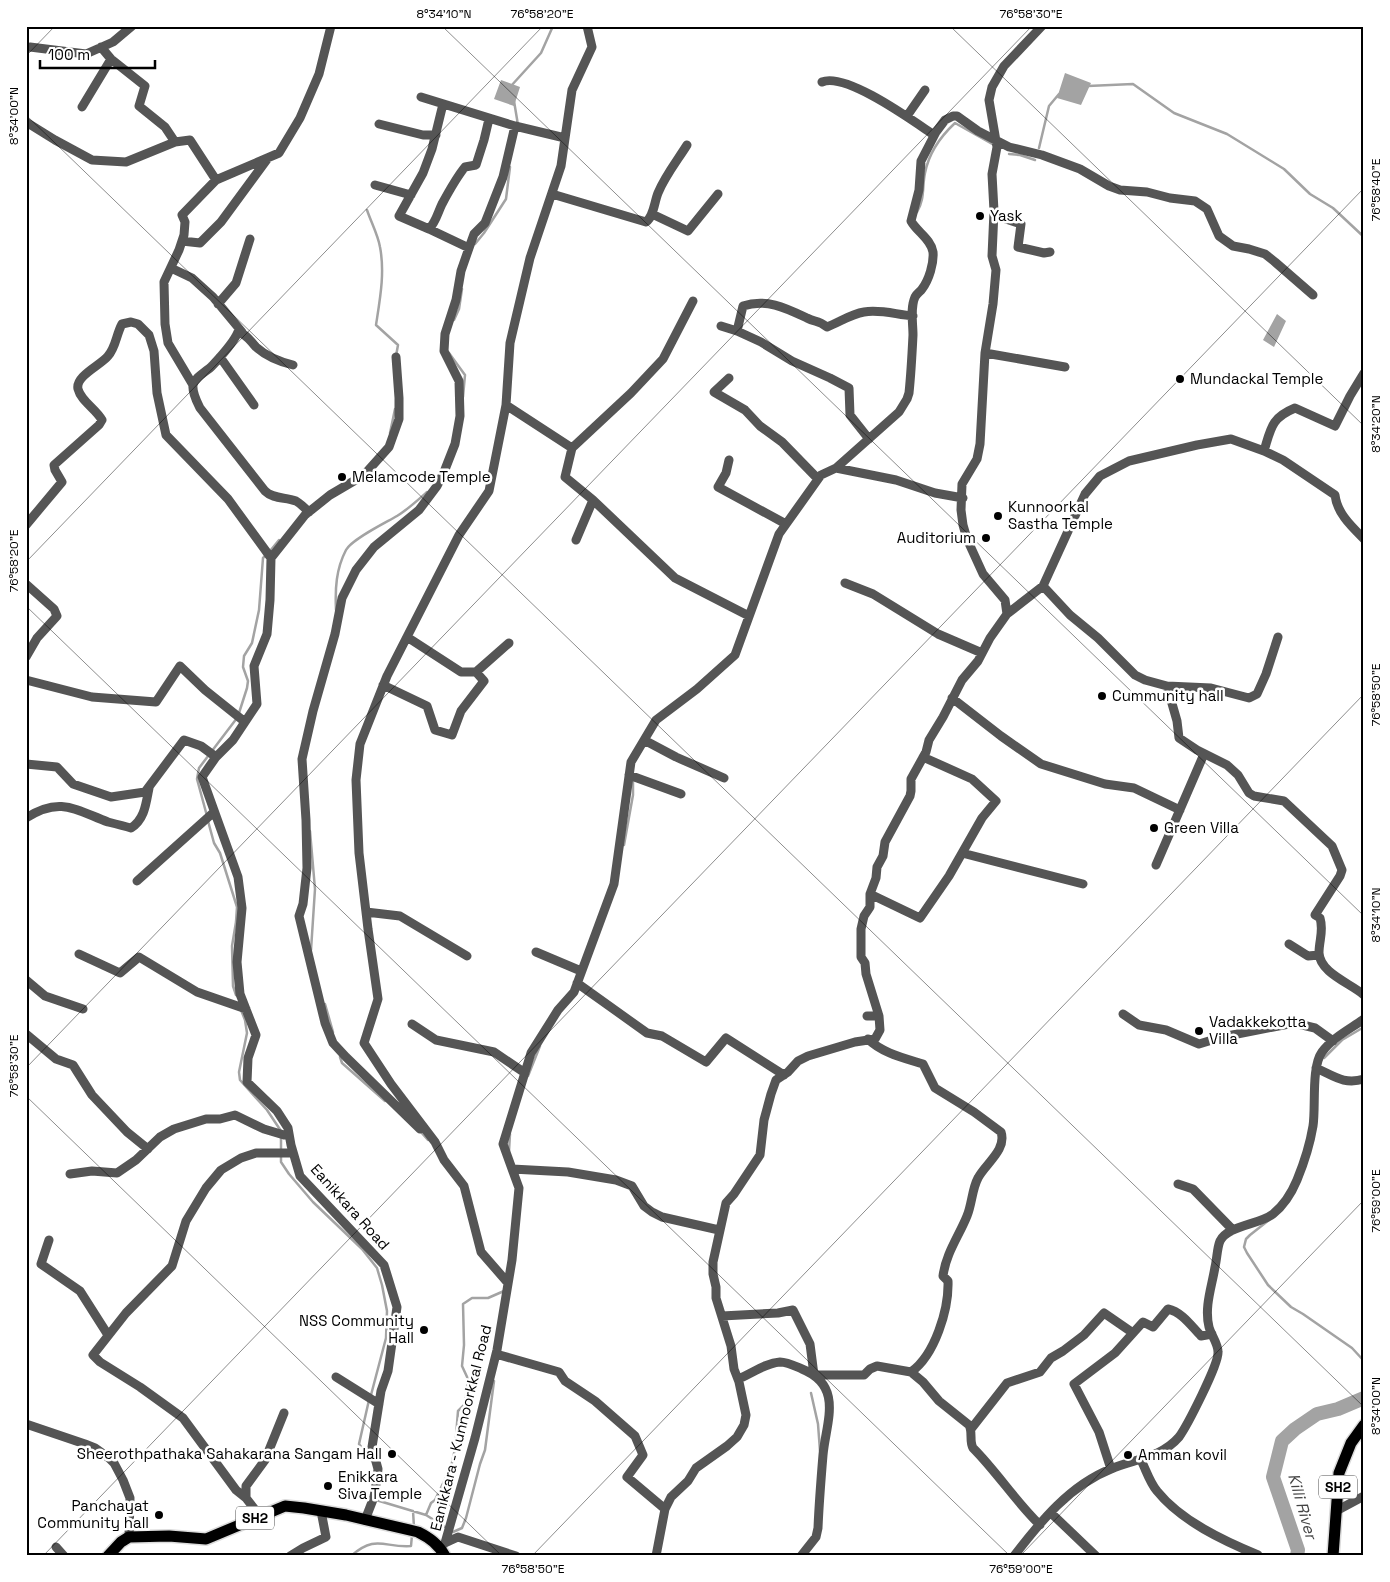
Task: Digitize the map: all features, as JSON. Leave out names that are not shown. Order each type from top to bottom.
[{"type":"main road","name":"SH2","points":[[1333,1556],[1339,1473],[1348,1448],[1364,1425]]},
{"type":"main road","name":"SH2","points":[[130,1537],[169,1536],[206,1539],[285,1506],[321,1511],[414,1531],[445,1545]]},
{"type":"main road","points":[[108,1556],[121,1542],[130,1537]]},
{"type":"street","points":[[26,48],[86,54],[113,42],[132,26]]},
{"type":"street","points":[[307,511],[298,502],[270,496],[200,408],[195,399],[193,385],[168,343],[164,310],[164,282],[182,241],[185,227],[182,215],[216,180],[279,153],[300,118],[319,74],[331,26]]},
{"type":"street","points":[[508,1286],[481,1252],[464,1186],[364,1043],[378,999],[359,853],[356,780],[360,744],[383,685],[459,535],[489,491],[506,405],[510,343],[530,258],[561,166],[572,90],[592,47],[587,26]]},
{"type":"street","points":[[1007,614],[1005,600],[983,574],[967,539],[961,510],[963,498],[962,484],[977,458],[980,444],[984,353],[993,304],[996,270],[992,256],[994,215],[992,174],[997,147],[989,100],[992,87],[1004,66],[1042,26]]},
{"type":"street","points":[[100,47],[111,59],[145,86],[139,106],[164,127],[175,142]]},
{"type":"street","points":[[82,107],[111,59]]},
{"type":"street","points":[[822,82],[828,80],[840,81],[860,90],[907,116],[934,135]]},
{"type":"street","points":[[907,116],[925,90]]},
{"type":"street","points":[[421,97],[517,127],[565,138]]},
{"type":"street","points":[[443,104],[436,135],[423,173],[399,216],[469,248]]},
{"type":"street","name":"Eanikkara - Kunnoorkkal Road","points":[[445,1545],[496,1354],[512,1260],[518,1188],[503,1144],[531,1053],[558,1010],[574,992],[614,884],[631,762],[656,720],[697,689],[735,655],[779,534],[821,475],[836,468],[899,412],[907,399],[911,373],[913,303],[916,294],[922,290],[926,283],[933,262],[930,244],[911,222],[919,190],[920,165],[934,135],[945,120],[953,116],[996,140]]},
{"type":"street","points":[[429,229],[433,225],[457,176],[465,167],[476,165],[489,119]]},
{"type":"street","points":[[26,122],[54,140],[92,160],[126,162],[175,142],[190,140],[216,180]]},
{"type":"street","points":[[379,124],[422,135],[436,135]]},
{"type":"street","points":[[435,1142],[333,1043],[325,1023],[299,916],[303,904],[306,868],[306,820],[302,759],[313,711],[335,634],[342,598],[356,570],[374,548],[419,510],[437,486],[455,444],[460,416],[458,381],[444,351],[445,334],[456,300],[461,271],[469,248],[474,234],[485,223],[517,127]]},
{"type":"street","points":[[996,140],[1010,147],[1033,152],[1080,169],[1109,186],[1120,190],[1147,192],[1172,199],[1195,201],[1206,209],[1219,236],[1233,246],[1265,254],[1313,295]]},
{"type":"street","points":[[552,194],[646,222],[650,220],[663,182],[687,145]]},
{"type":"street","points":[[182,241],[200,243],[221,222],[268,158]]},
{"type":"street","points":[[375,185],[412,195]]},
{"type":"street","points":[[652,214],[688,231],[718,194]]},
{"type":"street","points":[[994,215],[1021,224],[1018,247],[1044,253],[1050,252]]},
{"type":"street","points":[[218,304],[236,283],[250,240]]},
{"type":"street","points":[[171,268],[192,278],[218,304],[256,348],[294,365]]},
{"type":"street","points":[[693,301],[663,359],[631,393],[572,448],[565,477],[593,500],[675,578],[749,616]]},
{"type":"street","points":[[737,330],[743,306],[760,302],[773,304],[809,320],[820,321],[827,327],[847,317],[865,312],[888,312],[913,316]]},
{"type":"street","points":[[26,525],[62,482],[54,466],[92,432],[102,420],[98,412],[81,396],[78,388],[79,380],[108,357],[115,345],[118,330],[122,324],[131,322],[138,324],[149,335],[154,351],[156,393],[166,435],[228,499],[269,555],[307,511],[364,475],[389,447],[399,418],[396,357]]},
{"type":"street","points":[[721,326],[737,330],[792,361],[849,388],[850,415],[868,439]]},
{"type":"street","points":[[193,385],[201,374],[220,357],[238,332],[242,332]]},
{"type":"street","points":[[984,353],[1065,366]]},
{"type":"street","points":[[220,357],[254,405]]},
{"type":"street","points":[[1264,451],[1270,431],[1277,417],[1295,408],[1335,426],[1364,373]]},
{"type":"street","points":[[729,378],[714,392],[745,410],[760,426],[782,442],[818,479]]},
{"type":"street","points":[[506,405],[572,448]]},
{"type":"street","points":[[656,1556],[665,1509],[671,1497],[688,1481],[696,1468],[727,1446],[744,1425],[746,1415],[734,1369],[731,1346],[716,1298],[713,1262],[726,1203],[760,1155],[764,1120],[770,1094],[776,1080],[798,1061],[808,1056],[875,1038],[880,1030],[879,1016],[866,974],[865,963],[861,957],[861,929],[864,916],[870,907],[870,894],[883,856],[885,842],[910,796],[912,791],[911,779],[923,757],[929,740],[944,717],[962,680],[1007,614],[1043,586],[1085,494],[1100,476],[1130,461],[1231,439],[1283,460],[1335,495],[1336,503],[1348,523],[1364,539]]},
{"type":"street","points":[[729,460],[726,473],[718,487],[786,524]]},
{"type":"street","points":[[836,468],[896,480],[935,493],[963,498]]},
{"type":"street","points":[[576,540],[593,500]]},
{"type":"street","name":"Eanikkara Road","points":[[269,555],[270,600],[267,634],[254,666],[257,704],[232,740],[212,754],[202,777],[238,877],[242,908],[237,962],[240,994],[256,1035],[248,1058],[247,1082],[277,1111],[288,1128],[286,1153],[300,1176],[384,1265],[397,1307],[388,1371],[381,1391],[373,1400],[372,1447],[378,1469],[373,1501],[365,1520]]},
{"type":"street","points":[[845,583],[873,594],[938,634],[982,653]]},
{"type":"street","points":[[26,584],[54,609],[57,616],[37,638],[26,657]]},
{"type":"street","points":[[1043,586],[1070,615],[1098,638],[1135,675],[1145,680],[1168,686],[1212,688],[1249,698],[1257,694],[1266,674],[1278,636]]},
{"type":"street","points":[[407,637],[461,672],[476,672],[509,643]]},
{"type":"street","points":[[26,680],[92,697],[156,702],[180,666],[205,690],[245,722]]},
{"type":"street","points":[[383,685],[427,706],[435,730],[452,734],[461,711],[484,681],[476,672]]},
{"type":"street","points":[[1168,686],[1177,721],[1179,738],[1204,754],[1227,765],[1238,775],[1249,793],[1254,796],[1284,802],[1332,846],[1342,870],[1315,915],[1320,918],[1323,928],[1319,955],[1321,963],[1325,968],[1364,995]]},
{"type":"street","points":[[952,698],[1041,764],[1105,784],[1134,788],[1180,810]]},
{"type":"street","points":[[26,764],[57,768],[73,784],[111,797],[145,792],[184,740],[200,746],[212,754]]},
{"type":"street","points":[[644,740],[676,758],[724,778]]},
{"type":"street","points":[[1156,865],[1204,754]]},
{"type":"street","points":[[870,894],[920,918],[949,876],[982,818],[996,800],[972,779],[923,757]]},
{"type":"street","points":[[630,775],[681,794]]},
{"type":"street","points":[[26,818],[48,807],[61,806],[75,808],[107,821],[132,828],[138,823],[142,814],[150,786]]},
{"type":"street","points":[[137,881],[214,812]]},
{"type":"street","points":[[962,853],[1082,884]]},
{"type":"street","points":[[366,912],[400,916],[467,956]]},
{"type":"street","points":[[1289,944],[1308,956],[1319,955]]},
{"type":"street","points":[[536,952],[581,972]]},
{"type":"street","points":[[79,954],[120,973],[139,957],[197,992],[246,1009]]},
{"type":"street","points":[[26,980],[45,996],[83,1009]]},
{"type":"street","points":[[577,983],[647,1033],[662,1036],[706,1062],[726,1038],[784,1075]]},
{"type":"street","points":[[1123,1014],[1140,1025],[1166,1030],[1199,1044],[1222,1037],[1294,1024],[1315,1028],[1333,1041]]},
{"type":"street","points":[[867,1016],[879,1016]]},
{"type":"street","points":[[1014,1556],[1060,1502],[1076,1489],[1111,1469],[1158,1454],[1178,1438],[1191,1416],[1215,1364],[1218,1352],[1208,1318],[1210,1291],[1220,1241],[1233,1230],[1259,1222],[1273,1214],[1286,1200],[1296,1183],[1303,1164],[1312,1126],[1321,1053],[1333,1041],[1364,1019]]},
{"type":"street","points":[[412,1024],[436,1040],[494,1052],[525,1073]]},
{"type":"street","points":[[26,1034],[56,1059],[73,1065],[92,1095],[127,1132],[148,1149]]},
{"type":"street","points":[[868,1039],[875,1046],[923,1064],[935,1088],[990,1123],[1001,1132],[1003,1140],[999,1150],[978,1178],[967,1215],[946,1259],[942,1276],[948,1281],[947,1297],[938,1334],[923,1361],[911,1372]]},
{"type":"street","points":[[1318,1069],[1336,1076],[1340,1080],[1353,1082],[1364,1079]]},
{"type":"street","points":[[70,1174],[92,1171],[117,1173],[136,1160],[160,1137],[174,1129],[206,1119],[220,1119],[235,1115],[264,1129],[284,1135],[289,1134]]},
{"type":"street","points":[[260,1516],[246,1498],[236,1490],[183,1418],[140,1387],[94,1358],[93,1355],[126,1312],[172,1266],[186,1221],[206,1188],[221,1170],[241,1158],[256,1153],[286,1153]]},
{"type":"street","points":[[512,1169],[568,1172],[616,1180],[632,1186],[644,1206],[662,1217],[719,1230]]},
{"type":"street","points":[[1178,1184],[1193,1189],[1233,1230]]},
{"type":"street","points":[[49,1240],[41,1264],[80,1292],[108,1336]]},
{"type":"street","points":[[1111,1469],[1099,1432],[1074,1384],[1115,1353],[1143,1322],[1153,1327],[1168,1309],[1182,1316],[1201,1336],[1212,1334]]},
{"type":"street","points":[[722,1316],[778,1313],[793,1310],[810,1344],[814,1375]]},
{"type":"street","points":[[1040,1525],[1030,1516],[1000,1477],[970,1444],[971,1429],[1007,1383],[1040,1372],[1051,1358],[1084,1335],[1104,1313],[1133,1333]]},
{"type":"street","points":[[496,1354],[559,1372],[565,1381],[595,1401],[635,1436],[643,1455],[627,1477],[665,1509]]},
{"type":"street","points":[[738,1380],[770,1364],[782,1362],[814,1375],[824,1386],[830,1406],[830,1418],[823,1456],[818,1528],[816,1537],[801,1556]]},
{"type":"street","points":[[814,1375],[864,1375],[870,1369],[877,1366],[911,1372],[923,1382],[939,1401],[965,1421],[971,1429]]},
{"type":"street","points":[[336,1377],[373,1400]]},
{"type":"street","points":[[246,1498],[246,1486],[265,1460],[284,1413]]},
{"type":"street","points":[[26,1424],[95,1448],[110,1458],[123,1480],[130,1498],[130,1537]]},
{"type":"street","points":[[1141,1460],[1156,1490],[1181,1514],[1227,1542],[1258,1555]]},
{"type":"street","points":[[1336,1511],[1364,1496]]},
{"type":"street","points":[[290,1556],[302,1548],[326,1538],[321,1511]]},
{"type":"street","points":[[1051,1513],[1096,1556]]},
{"type":"street","points":[[445,1545],[458,1538],[516,1556]]},
{"type":"street","points":[[56,1547],[64,1556]]},
{"type":"shaded area","points":[[1065,73],[1091,83],[1081,105],[1057,98]]},
{"type":"shaded area","points":[[501,80],[520,87],[514,106],[494,99]]},
{"type":"shaded area","points":[[1277,314],[1286,321],[1274,347],[1263,340]]},
{"type":"waterway","points":[[511,86],[541,53],[553,26]]},
{"type":"waterway","points":[[1088,86],[1133,84],[1174,113],[1227,134],[1284,169],[1310,194],[1333,208],[1364,237]]},
{"type":"waterway","points":[[1039,148],[1049,106],[1059,94]]},
{"type":"waterway","points":[[514,101],[518,125]]},
{"type":"waterway","points":[[917,212],[921,202],[929,158],[940,139],[955,123],[994,145]]},
{"type":"waterway","points":[[1009,154],[1035,160]]},
{"type":"waterway","points":[[475,244],[506,199],[510,167]]},
{"type":"waterway","points":[[367,210],[378,238],[382,266],[376,325],[398,345],[396,356]]},
{"type":"waterway","points":[[454,320],[459,309],[462,289]]},
{"type":"waterway","points":[[449,353],[465,375],[463,397]]},
{"type":"waterway","points":[[390,433],[395,409]]},
{"type":"waterway","points":[[336,610],[337,579],[340,564],[349,546],[362,536],[405,511],[427,492]]},
{"type":"waterway","points":[[270,551],[279,540]]},
{"type":"waterway","points":[[239,713],[248,681],[243,667],[244,656],[252,643],[259,610],[263,558],[266,555]]},
{"type":"waterway","points":[[207,816],[197,779],[199,768],[237,718]]},
{"type":"waterway","points":[[624,845],[633,795],[633,779]]},
{"type":"waterway","points":[[208,821],[237,907],[232,946],[233,986],[236,995]]},
{"type":"waterway","points":[[310,831],[315,889],[311,950]]},
{"type":"waterway","points":[[325,1004],[333,1032]]},
{"type":"waterway","points":[[241,1010],[247,1033],[239,1072],[240,1080],[267,1110],[281,1131]]},
{"type":"waterway","points":[[1324,1058],[1342,1040],[1364,1027]]},
{"type":"waterway","points":[[528,1076],[540,1046]]},
{"type":"waterway","points":[[340,1057],[342,1063],[385,1101]]},
{"type":"waterway","points":[[420,1131],[428,1140]]},
{"type":"waterway","points":[[509,1151],[510,1134]]},
{"type":"waterway","points":[[281,1136],[281,1150]]},
{"type":"waterway","points":[[281,1156],[281,1162],[289,1174],[313,1202],[362,1249],[377,1268],[387,1311],[386,1338],[371,1395]]},
{"type":"waterway","points":[[1269,1220],[1246,1239],[1244,1247],[1268,1285],[1291,1307],[1352,1348],[1364,1361]]},
{"type":"waterway","points":[[376,1500],[426,1515],[451,1467],[455,1449],[458,1411],[465,1404],[468,1379],[462,1366],[464,1345],[463,1304],[472,1298],[488,1298],[504,1291]]},
{"type":"waterway","points":[[426,1515],[453,1532],[462,1528],[485,1450],[494,1381]]},
{"type":"waterway","points":[[811,1393],[818,1424],[820,1451]]},
{"type":"waterway","name":"Killi River","points":[[1297,1556],[1298,1550],[1273,1477],[1282,1441],[1295,1429],[1317,1414],[1338,1409],[1364,1398]]},
{"type":"waterway","points":[[369,1400],[359,1444],[372,1461]]},
{"type":"waterway","points":[[413,1511],[414,1527]]},
{"type":"waterway","points":[[351,1556],[367,1545],[411,1546],[412,1535]]},
{"type":"place","name":"Yask","points":[[980,216]]},
{"type":"place","name":"Mundackal Temple","points":[[1180,379]]},
{"type":"place","name":"Melamcode Temple","points":[[342,477]]},
{"type":"place","name":"Kunnoorkal Sastha Temple","points":[[998,516]]},
{"type":"place","name":"Auditorium","points":[[986,538]]},
{"type":"place","name":"Cummunity hall","points":[[1102,696]]},
{"type":"place","name":"Green Villa","points":[[1154,828]]},
{"type":"place","name":"Vadakkekotta Villa","points":[[1199,1031]]},
{"type":"place","name":"NSS Community Hall","points":[[424,1330]]},
{"type":"place","name":"Sheerothpathaka Sahakarana Sangam Hall","points":[[392,1454]]},
{"type":"place","name":"Amman kovil","points":[[1128,1455]]},
{"type":"place","name":"Enikkara Siva Temple","points":[[328,1486]]},
{"type":"place","name":"Panchayat Community hall","points":[[159,1515]]}]
